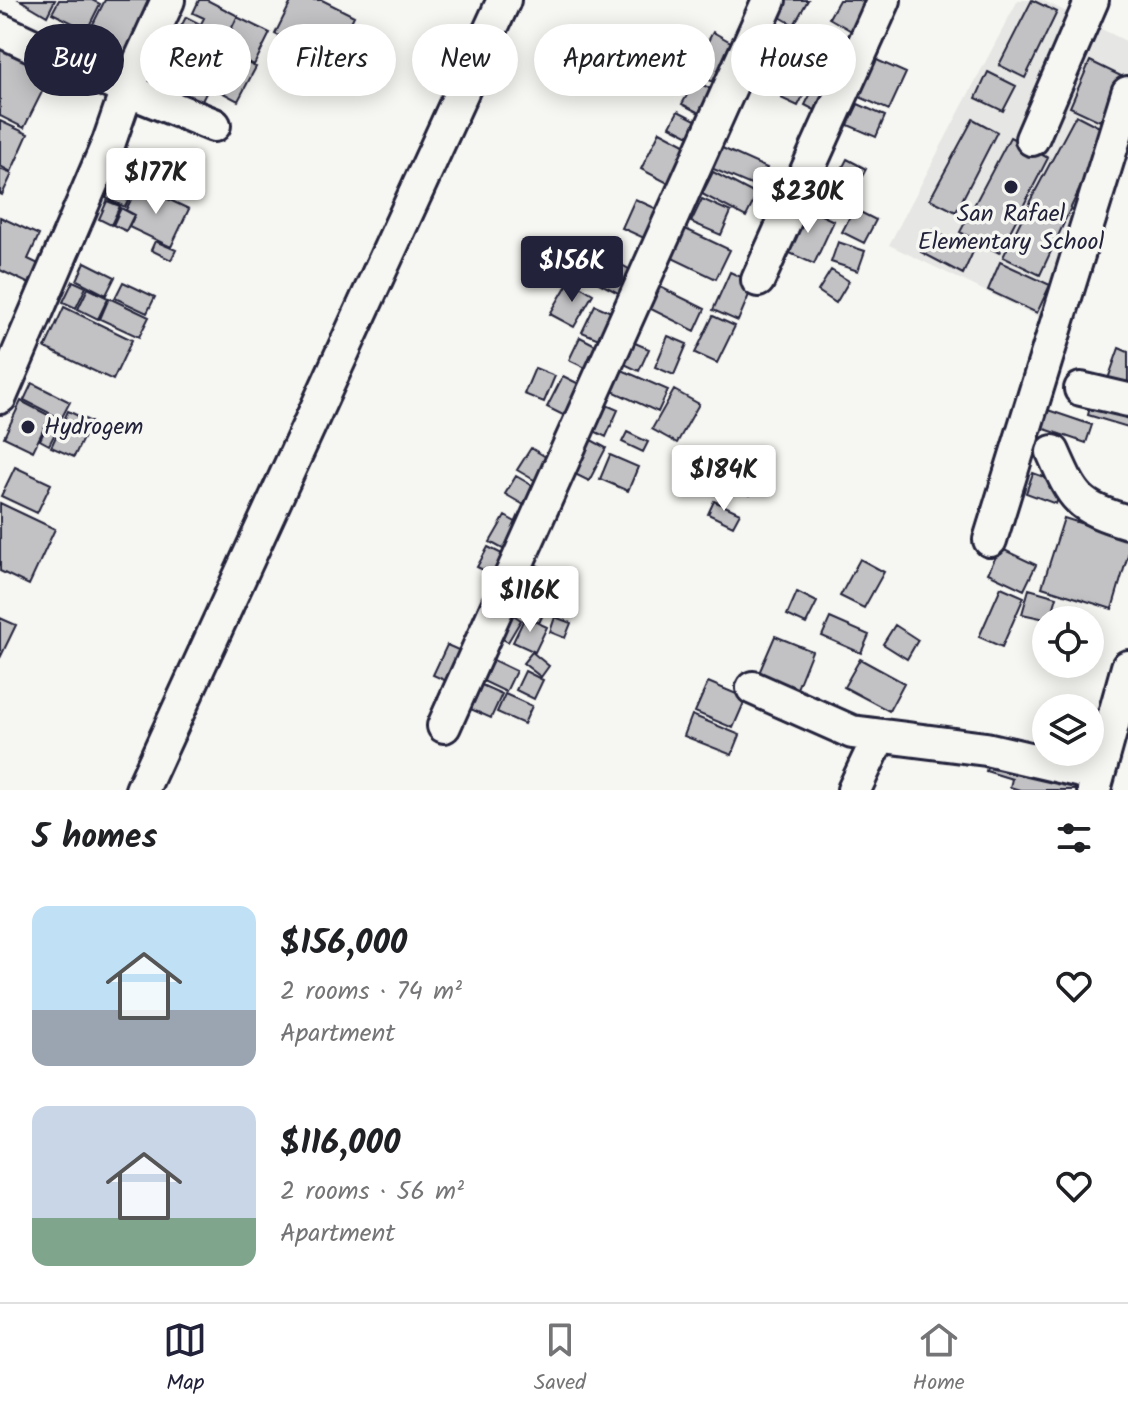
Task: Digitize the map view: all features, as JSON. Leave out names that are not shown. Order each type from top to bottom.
[{"type":"street","points":[[0,397],[109,142],[127,90],[168,0]]},
{"type":"street","points":[[142,790],[504,0]]},
{"type":"street","points":[[444,726],[769,0]]},
{"type":"street","points":[[758,280],[884,0]]},
{"type":"street","points":[[1032,139],[1092,0]]},
{"type":"street","points":[[0,30],[127,90],[214,125]]},
{"type":"street","points":[[990,540],[1128,93]]},
{"type":"street","points":[[1081,389],[1128,400]]},
{"type":"street","points":[[1053,452],[1074,496],[1087,507],[1128,522]]},
{"type":"street","points":[[753,688],[852,732],[986,749],[1096,782],[1128,667]]},
{"type":"street","points":[[854,790],[879,737]]},
{"type":"shaded area","name":"San Rafael Elementary School","points":[[1018,0],[1042,0],[1128,42],[1128,130],[1043,319],[889,245]]},
{"type":"building","points":[[20,0],[55,0],[47,16]]},
{"type":"building","points":[[59,0],[92,0],[100,4],[90,24],[75,24],[52,13]]},
{"type":"building","points":[[105,0],[156,0],[144,24],[140,24],[140,31],[125,61],[124,24],[93,24]]},
{"type":"building","points":[[199,0],[207,0],[238,16],[234,24],[201,24],[204,18],[193,13]]},
{"type":"building","points":[[292,0],[322,0],[354,16],[350,24],[280,24]]},
{"type":"building","points":[[778,0],[808,0],[795,24],[771,12]]},
{"type":"building","points":[[839,0],[860,0],[871,6],[856,31],[856,24],[839,24],[829,18]]},
{"type":"building","points":[[1032,0],[1057,12],[1025,78],[999,65]]},
{"type":"building","points":[[186,17],[200,24],[182,24]]},
{"type":"building","points":[[237,17],[267,32],[267,39],[254,65],[251,64],[251,24],[234,24]]},
{"type":"building","points":[[715,33],[731,42],[731,66],[720,86],[715,83]]},
{"type":"building","points":[[0,36],[24,48],[24,96],[40,96],[24,128],[0,116]]},
{"type":"building","points":[[870,57],[906,73],[889,110],[856,95],[856,87]]},
{"type":"building","points":[[1090,61],[1121,76],[1100,121],[1070,107]]},
{"type":"building","points":[[988,72],[1016,86],[1003,111],[976,98]]},
{"type":"building","points":[[186,96],[204,96],[201,103]]},
{"type":"building","points":[[687,96],[715,96],[705,116],[682,104]]},
{"type":"building","points":[[782,96],[803,96],[798,106]]},
{"type":"building","points":[[810,96],[838,96],[828,117],[805,105]]},
{"type":"building","points":[[858,104],[885,116],[876,137],[848,125]]},
{"type":"building","points":[[678,111],[709,127],[701,142],[670,126]]},
{"type":"building","points":[[1076,115],[1107,131],[1065,220],[1029,203]]},
{"type":"building","points":[[973,119],[997,132],[956,212],[930,199]]},
{"type":"building","points":[[0,121],[28,134],[11,172],[0,166]]},
{"type":"building","points":[[660,131],[698,151],[679,189],[641,169]]},
{"type":"building","points":[[1010,137],[1048,158],[999,253],[960,232]]},
{"type":"building","points":[[720,147],[767,168],[758,188],[711,168]]},
{"type":"building","points":[[847,159],[866,169],[854,192],[835,182]]},
{"type":"building","points":[[0,169],[12,174],[2,195],[0,194]]},
{"type":"building","points":[[713,172],[757,195],[746,217],[702,194]]},
{"type":"building","points":[[117,176],[136,185],[125,207],[106,198]]},
{"type":"building","points":[[773,178],[793,187],[778,220],[758,211]]},
{"type":"building","points":[[138,185],[189,209],[171,247],[129,227],[135,215],[126,210]]},
{"type":"building","points":[[635,199],[668,214],[655,243],[622,228]]},
{"type":"building","points":[[702,199],[731,212],[721,235],[691,222]]},
{"type":"building","points":[[107,201],[120,206],[111,225],[99,219]]},
{"type":"building","points":[[802,206],[834,221],[814,264],[781,249]]},
{"type":"building","points":[[1028,206],[1064,223],[1040,275],[1003,257]]},
{"type":"building","points":[[121,208],[134,215],[126,231],[113,225]]},
{"type":"building","points":[[854,209],[876,220],[864,243],[842,232]]},
{"type":"building","points":[[0,217],[39,235],[28,259],[47,268],[38,288],[0,270]]},
{"type":"building","points":[[679,226],[730,250],[716,279],[666,255]]},
{"type":"building","points":[[932,230],[973,252],[963,274],[921,252]]},
{"type":"building","points":[[155,241],[176,250],[171,260],[151,250]]},
{"type":"building","points":[[838,242],[865,251],[858,271],[831,262]]},
{"type":"building","points":[[609,258],[636,273],[624,296],[597,282]]},
{"type":"building","points":[[85,262],[115,277],[106,295],[77,280]]},
{"type":"building","points":[[1000,262],[1050,285],[1037,313],[988,290]]},
{"type":"building","points":[[831,270],[849,281],[836,303],[818,291]]},
{"type":"building","points":[[730,272],[754,283],[738,321],[713,310]]},
{"type":"building","points":[[570,280],[593,294],[574,327],[550,314]]},
{"type":"building","points":[[73,281],[86,287],[76,308],[63,302]]},
{"type":"building","points":[[648,281],[705,309],[695,331],[637,302]]},
{"type":"building","points":[[123,282],[155,297],[147,313],[115,298]]},
{"type":"building","points":[[88,288],[108,298],[98,319],[78,309]]},
{"type":"building","points":[[109,298],[149,317],[139,337],[100,319]]},
{"type":"building","points":[[595,305],[618,315],[606,342],[582,332]]},
{"type":"building","points":[[64,307],[132,340],[113,380],[45,348]]},
{"type":"building","points":[[713,316],[735,326],[717,363],[695,353]]},
{"type":"building","points":[[668,336],[687,344],[674,375],[655,367]]},
{"type":"building","points":[[580,337],[607,351],[596,373],[569,360]]},
{"type":"building","points":[[628,340],[649,349],[639,371],[618,361]]},
{"type":"building","points":[[1119,348],[1128,352],[1128,386],[1108,379]]},
{"type":"building","points":[[615,367],[668,390],[658,412],[606,388]]},
{"type":"building","points":[[535,368],[555,376],[544,402],[524,394]]},
{"type":"building","points":[[563,376],[591,390],[575,421],[547,407]]},
{"type":"building","points":[[32,383],[70,402],[61,419],[24,400]]},
{"type":"building","points":[[674,390],[699,404],[677,443],[652,429]]},
{"type":"building","points":[[1093,395],[1128,405],[1128,427],[1088,415]]},
{"type":"building","points":[[21,401],[50,416],[33,451],[4,437]]},
{"type":"building","points":[[597,401],[618,410],[606,437],[586,427]]},
{"type":"building","points":[[1042,408],[1092,425],[1086,443],[1036,426]]},
{"type":"building","points":[[68,411],[91,422],[74,457],[51,447]]},
{"type":"building","points":[[51,417],[61,422],[49,445],[40,440]]},
{"type":"building","points":[[627,432],[648,442],[643,452],[622,442]]},
{"type":"building","points":[[582,435],[606,448],[589,481],[565,469]]},
{"type":"building","points":[[531,448],[554,462],[541,484],[517,470]]},
{"type":"building","points":[[732,453],[763,469],[750,495],[719,479]]},
{"type":"building","points":[[610,455],[638,467],[628,491],[600,479]]},
{"type":"building","points":[[15,467],[51,484],[37,513],[1,496]]},
{"type":"building","points":[[1033,473],[1063,484],[1056,504],[1026,493]]},
{"type":"building","points":[[516,476],[547,494],[536,512],[505,494]]},
{"type":"building","points":[[714,501],[740,513],[733,526],[708,514]]},
{"type":"building","points":[[0,503],[55,529],[29,585],[0,571]]},
{"type":"building","points":[[505,516],[524,527],[510,553],[490,542]]},
{"type":"building","points":[[1064,518],[1128,538],[1128,555],[1112,609],[1042,587]]},
{"type":"building","points":[[488,547],[508,557],[498,577],[477,567]]},
{"type":"building","points":[[1000,548],[1036,565],[1024,590],[988,573]]},
{"type":"building","points":[[860,559],[884,572],[864,608],[840,596]]},
{"type":"building","points":[[532,563],[573,582],[559,613],[517,594]]},
{"type":"building","points":[[1001,587],[1024,597],[1002,647],[979,637]]},
{"type":"building","points":[[1029,589],[1057,597],[1054,606],[1032,606],[1032,616],[1022,614]]},
{"type":"building","points":[[797,592],[817,602],[806,624],[787,615]]},
{"type":"building","points":[[515,595],[545,610],[539,623],[509,607]]},
{"type":"building","points":[[512,614],[521,620],[508,642],[499,637]]},
{"type":"building","points":[[525,617],[547,627],[535,652],[513,642]]},
{"type":"building","points":[[555,617],[571,623],[565,638],[550,632]]},
{"type":"building","points":[[0,618],[16,625],[0,658]]},
{"type":"building","points":[[830,618],[869,635],[861,653],[822,636]]},
{"type":"building","points":[[895,625],[918,640],[907,659],[883,644]]},
{"type":"building","points":[[775,636],[812,651],[794,696],[756,680]]},
{"type":"building","points":[[447,645],[472,656],[458,686],[433,675]]},
{"type":"building","points":[[532,652],[549,666],[541,677],[523,663]]},
{"type":"building","points":[[489,658],[516,671],[506,692],[479,679]]},
{"type":"building","points":[[860,659],[904,683],[889,711],[844,687]]},
{"type":"building","points":[[525,671],[543,680],[534,699],[516,690]]},
{"type":"building","points":[[708,682],[746,698],[733,728],[695,712]]},
{"type":"building","points":[[477,683],[502,694],[491,718],[466,707]]},
{"type":"building","points":[[505,694],[532,706],[524,724],[497,712]]},
{"type":"building","points":[[692,715],[740,735],[732,755],[684,736]]},
{"type":"building","points":[[990,757],[1081,785],[1080,790],[1020,790],[1010,787],[1012,779],[986,771]]},
{"type":"place","name":"San Rafael Elementary School","points":[[1011,187]]},
{"type":"place","name":"Hydrogem","points":[[28,427]]}]
